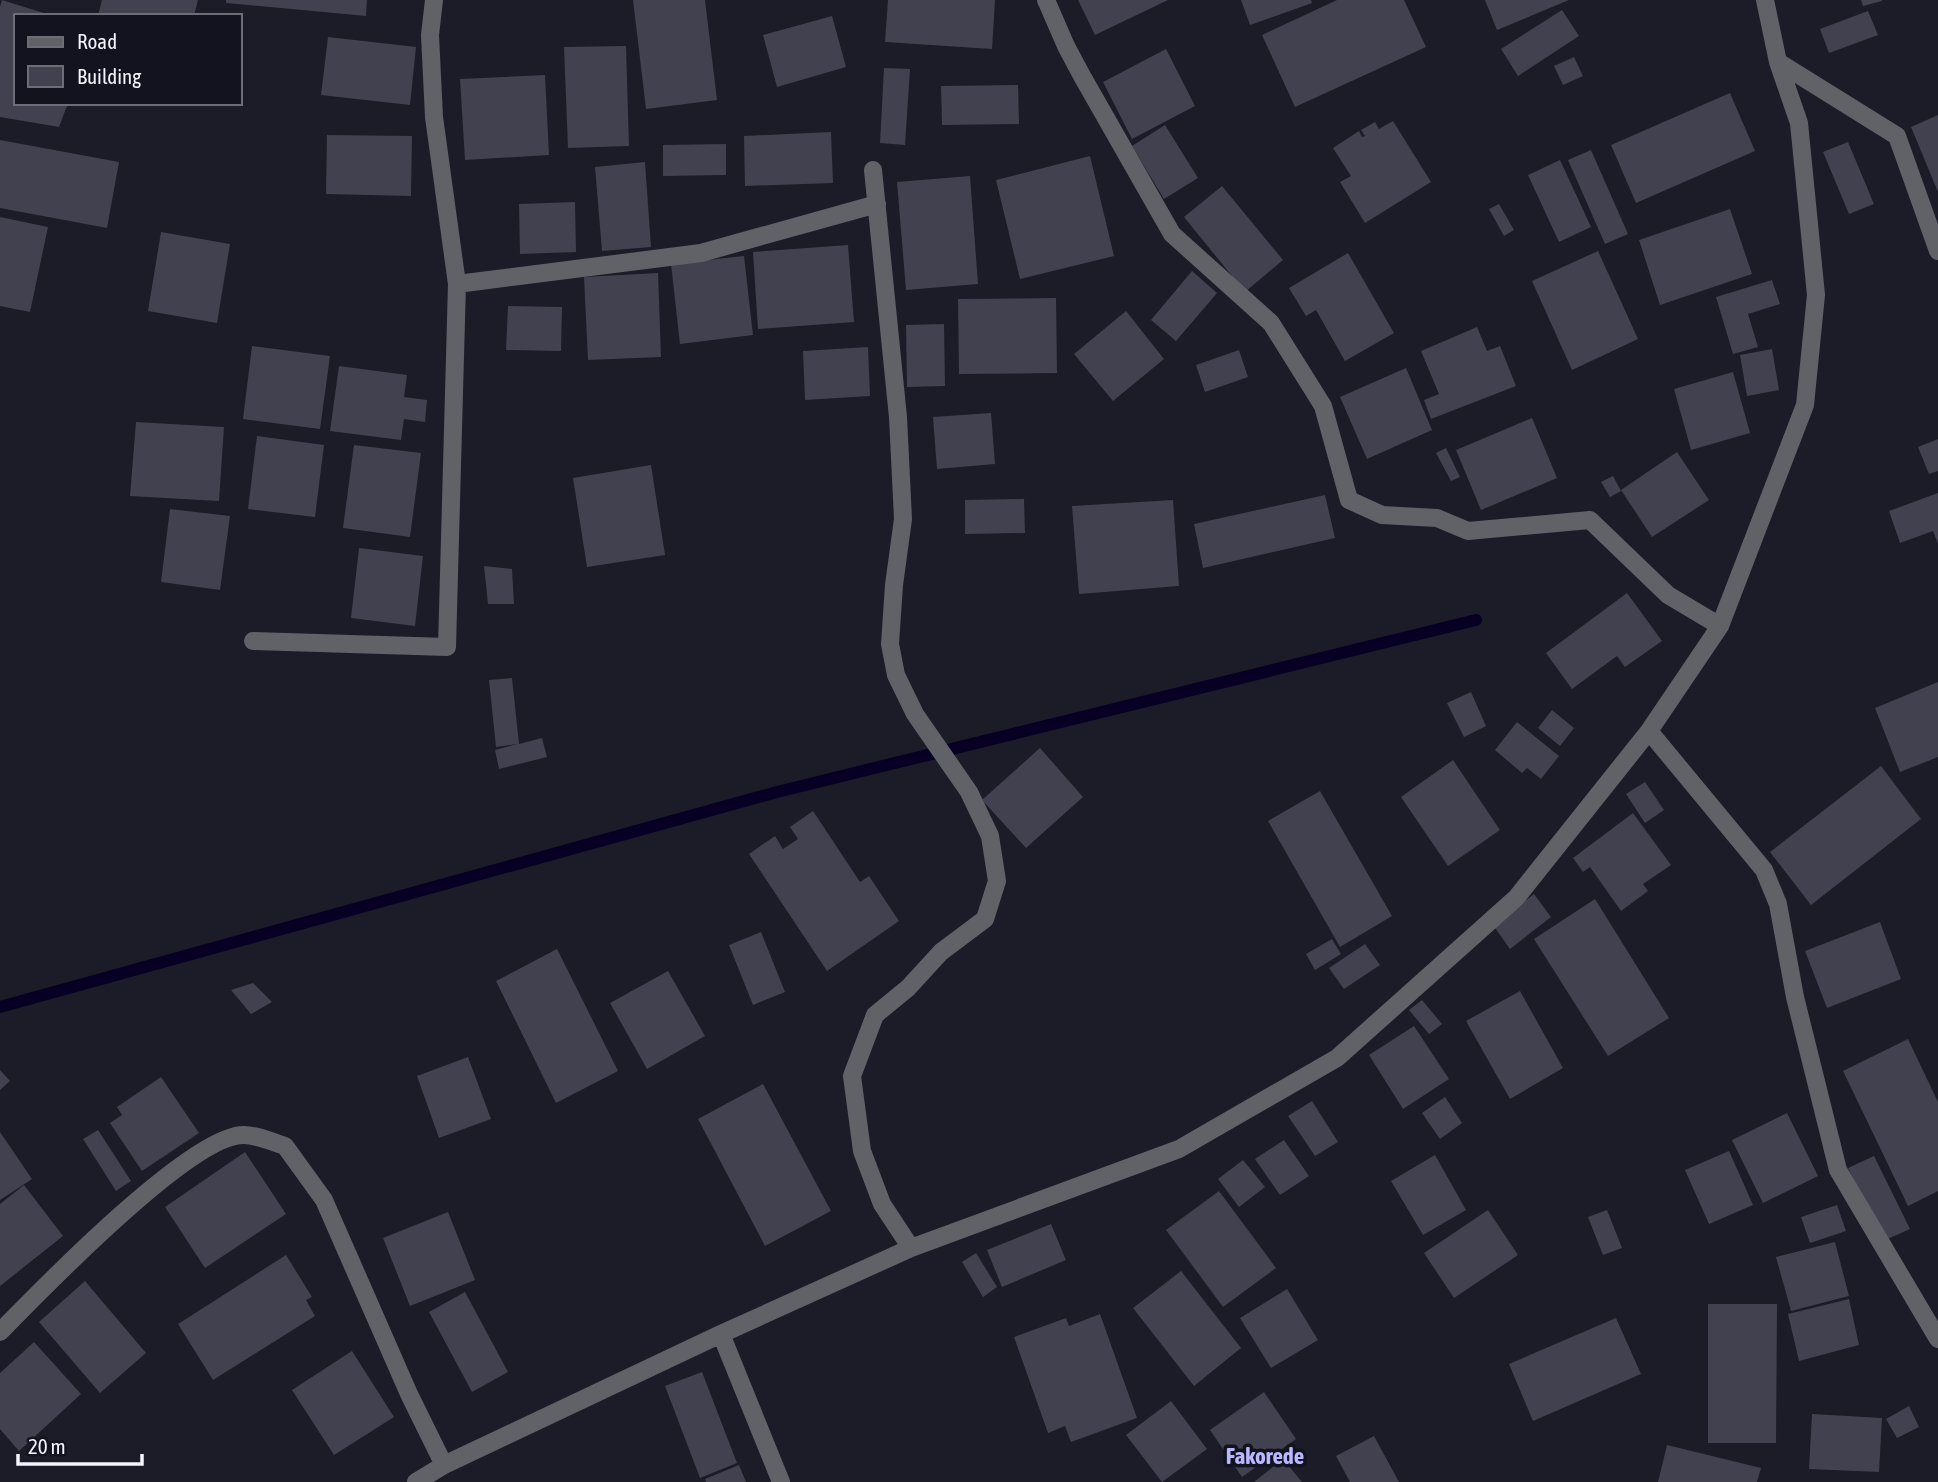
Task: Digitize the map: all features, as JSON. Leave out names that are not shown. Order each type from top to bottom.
[{"type":"street","points":[[253,641],[447,647],[457,284],[433,117],[430,35],[434,0]]},
{"type":"street","points":[[1046,0],[1082,76],[1172,234],[1271,323],[1323,406],[1349,500],[1382,515],[1437,518],[1468,531],[1590,520],[1668,595],[1720,626]]},
{"type":"street","points":[[416,1482],[444,1465],[721,1334],[911,1248],[1178,1149],[1337,1058],[1516,898],[1650,731],[1720,626],[1805,405],[1816,295],[1799,123],[1778,62],[1765,0]]},
{"type":"street","points":[[1778,62],[1897,136],[1938,251]]},
{"type":"street","points":[[873,170],[898,417],[903,519],[894,585],[890,644],[896,675],[915,714],[969,792],[990,836],[997,881],[985,919],[941,952],[908,988],[876,1015],[852,1076],[862,1151],[882,1204],[911,1248]]},
{"type":"street","points":[[457,284],[701,253],[877,204]]},
{"type":"street","points":[[1650,731],[1764,870],[1778,904],[1795,997],[1838,1170],[1938,1339]]},
{"type":"street","points":[[0,1332],[156,1183],[210,1146],[243,1135],[285,1146],[324,1200],[409,1394],[444,1465]]},
{"type":"street","points":[[721,1334],[781,1482]]},
{"type":"building","points":[[2,0],[47,14],[14,14],[14,105],[67,105],[59,127],[0,117]]},
{"type":"building","points":[[102,0],[198,0],[194,14],[98,14]]},
{"type":"building","points":[[226,0],[367,0],[366,16],[226,3]]},
{"type":"building","points":[[633,0],[705,0],[717,100],[646,109]]},
{"type":"building","points":[[888,0],[995,0],[992,49],[885,42]]},
{"type":"building","points":[[1078,0],[1168,0],[1095,35]]},
{"type":"building","points":[[1241,0],[1311,0],[1312,3],[1250,25]]},
{"type":"building","points":[[1337,0],[1404,0],[1426,47],[1295,107],[1262,35]]},
{"type":"building","points":[[1485,0],[1569,0],[1497,30]]},
{"type":"building","points":[[1861,0],[1882,0],[1882,1],[1863,6]]},
{"type":"building","points":[[1562,10],[1579,36],[1518,76],[1501,49]]},
{"type":"building","points":[[1868,11],[1878,35],[1829,53],[1820,29]]},
{"type":"building","points":[[832,16],[846,67],[777,87],[763,35]]},
{"type":"building","points":[[328,37],[416,47],[410,105],[321,95]]},
{"type":"building","points":[[626,46],[629,146],[568,148],[564,47]]},
{"type":"building","points":[[1166,49],[1195,106],[1132,139],[1103,82]]},
{"type":"building","points":[[1574,57],[1583,76],[1563,85],[1554,66]]},
{"type":"building","points":[[884,68],[910,69],[905,145],[880,143]]},
{"type":"building","points":[[545,75],[549,155],[465,160],[460,79]]},
{"type":"building","points":[[1018,85],[1019,124],[942,125],[941,86]]},
{"type":"building","points":[[1730,93],[1755,151],[1636,203],[1611,145]]},
{"type":"building","points":[[1938,115],[1938,192],[1911,127]]},
{"type":"building","points":[[1393,121],[1431,182],[1365,223],[1340,182],[1351,176],[1333,148],[1359,131],[1362,137],[1365,136],[1361,130],[1375,122],[1379,129]]},
{"type":"building","points":[[1165,125],[1198,178],[1164,199],[1132,146]]},
{"type":"building","points":[[831,132],[833,183],[745,186],[744,136]]},
{"type":"building","points":[[327,135],[412,136],[411,196],[326,194]]},
{"type":"building","points":[[0,140],[119,162],[107,228],[0,208]]},
{"type":"building","points":[[1848,142],[1874,204],[1849,214],[1823,152]]},
{"type":"building","points":[[726,144],[726,175],[663,176],[663,145]]},
{"type":"building","points":[[1591,150],[1628,234],[1605,244],[1568,160]]},
{"type":"building","points":[[1090,156],[1114,256],[1020,279],[996,180]]},
{"type":"building","points":[[1560,160],[1591,227],[1559,242],[1528,175]]},
{"type":"building","points":[[645,162],[651,247],[602,251],[595,167]]},
{"type":"building","points":[[970,176],[978,284],[906,290],[897,182]]},
{"type":"building","points":[[1222,186],[1283,260],[1245,292],[1184,217]]},
{"type":"building","points":[[575,202],[576,252],[520,254],[519,204]]},
{"type":"building","points":[[1499,204],[1514,230],[1504,236],[1489,209]]},
{"type":"building","points":[[1730,209],[1752,274],[1660,305],[1639,240]]},
{"type":"building","points":[[0,217],[48,227],[30,312],[0,306]]},
{"type":"building","points":[[161,232],[230,244],[217,323],[148,311]]},
{"type":"building","points":[[848,245],[854,322],[758,329],[753,252]]},
{"type":"building","points":[[1598,251],[1638,339],[1572,370],[1532,281]]},
{"type":"building","points":[[1348,253],[1394,333],[1345,361],[1316,310],[1306,316],[1289,288]]},
{"type":"building","points":[[744,256],[753,335],[680,344],[671,264]]},
{"type":"building","points":[[1192,271],[1217,293],[1176,341],[1151,320]]},
{"type":"building","points":[[658,273],[661,357],[588,360],[584,277]]},
{"type":"building","points":[[1772,280],[1780,304],[1748,314],[1758,347],[1733,354],[1716,297]]},
{"type":"building","points":[[1056,298],[1057,373],[959,374],[958,299]]},
{"type":"building","points":[[508,306],[562,307],[561,351],[506,350]]},
{"type":"building","points":[[1126,311],[1164,359],[1113,401],[1074,354]]},
{"type":"building","points":[[944,324],[945,386],[907,387],[906,325]]},
{"type":"building","points":[[1477,327],[1487,351],[1500,346],[1516,386],[1431,419],[1424,400],[1439,394],[1421,351]]},
{"type":"building","points":[[252,346],[330,356],[320,429],[243,419]]},
{"type":"building","points":[[868,347],[870,396],[805,400],[803,351]]},
{"type":"building","points":[[1772,349],[1779,390],[1747,396],[1740,355]]},
{"type":"building","points":[[1239,350],[1248,377],[1205,392],[1196,365]]},
{"type":"building","points":[[339,366],[407,375],[404,397],[427,400],[425,422],[404,419],[401,440],[330,431]]},
{"type":"building","points":[[1406,368],[1432,430],[1367,459],[1340,397]]},
{"type":"building","points":[[1733,372],[1750,433],[1691,450],[1674,389]]},
{"type":"building","points":[[991,413],[995,464],[937,469],[933,417]]},
{"type":"building","points":[[1532,418],[1557,478],[1481,510],[1456,450]]},
{"type":"building","points":[[136,422],[224,427],[219,501],[130,496]]},
{"type":"building","points":[[257,436],[324,445],[315,517],[248,509]]},
{"type":"building","points":[[1938,439],[1938,471],[1929,474],[1918,447]]},
{"type":"building","points":[[354,445],[421,453],[410,537],[343,528]]},
{"type":"building","points":[[1446,448],[1460,477],[1451,481],[1436,453]]},
{"type":"building","points":[[1677,452],[1709,500],[1652,537],[1621,490]]},
{"type":"building","points":[[651,465],[665,555],[587,567],[573,478]]},
{"type":"building","points":[[1613,476],[1621,491],[1610,497],[1601,482]]},
{"type":"building","points":[[1938,493],[1938,544],[1933,531],[1900,543],[1889,511]]},
{"type":"building","points":[[1325,495],[1335,538],[1203,568],[1194,524]]},
{"type":"building","points":[[1024,499],[1025,533],[965,534],[965,500]]},
{"type":"building","points":[[1173,500],[1179,586],[1079,594],[1072,506]]},
{"type":"building","points":[[170,509],[230,516],[220,590],[161,582]]},
{"type":"building","points":[[359,548],[423,556],[415,626],[351,618]]},
{"type":"building","points":[[484,566],[512,569],[514,604],[488,604]]},
{"type":"building","points":[[1627,593],[1662,641],[1625,667],[1617,656],[1572,689],[1546,653]]},
{"type":"building","points":[[512,678],[519,744],[542,738],[547,757],[499,769],[495,750],[517,744],[496,747],[489,680]]},
{"type":"building","points":[[1938,682],[1938,757],[1900,772],[1875,708]]},
{"type":"building","points":[[1471,692],[1486,726],[1464,737],[1447,703]]},
{"type":"building","points":[[1552,710],[1574,728],[1560,746],[1538,728]]},
{"type":"building","points":[[1517,722],[1559,756],[1541,779],[1527,768],[1522,773],[1495,750]]},
{"type":"building","points":[[1040,748],[1083,797],[1026,848],[982,800]]},
{"type":"building","points":[[1453,760],[1500,830],[1448,866],[1401,797]]},
{"type":"building","points":[[1881,766],[1921,819],[1811,905],[1770,852]]},
{"type":"building","points":[[1645,782],[1664,810],[1645,823],[1626,794]]},
{"type":"building","points":[[1320,791],[1392,916],[1340,947],[1268,821]]},
{"type":"building","points":[[813,811],[860,882],[869,876],[899,921],[827,971],[749,854],[775,836],[783,849],[798,839],[790,827]]},
{"type":"building","points":[[1633,813],[1671,865],[1643,884],[1648,891],[1621,911],[1590,867],[1583,872],[1573,858]]},
{"type":"building","points":[[1534,894],[1551,917],[1510,949],[1493,925]]},
{"type":"building","points":[[1595,899],[1669,1018],[1608,1056],[1534,939]]},
{"type":"building","points":[[1880,922],[1901,979],[1827,1008],[1805,951]]},
{"type":"building","points":[[761,932],[785,992],[753,1005],[729,945]]},
{"type":"building","points":[[1332,939],[1341,954],[1315,970],[1306,954]]},
{"type":"building","points":[[1365,944],[1380,965],[1344,989],[1329,968]]},
{"type":"building","points":[[557,949],[618,1071],[556,1103],[496,981]]},
{"type":"building","points":[[668,971],[705,1036],[647,1069],[610,1003]]},
{"type":"building","points":[[253,983],[272,1002],[251,1014],[231,990]]},
{"type":"building","points":[[1520,991],[1563,1068],[1510,1099],[1466,1021]]},
{"type":"building","points":[[1422,1000],[1442,1024],[1429,1034],[1409,1010]]},
{"type":"building","points":[[1414,1026],[1449,1079],[1403,1109],[1369,1055]]},
{"type":"building","points":[[1908,1039],[1938,1102],[1938,1191],[1908,1206],[1843,1071]]},
{"type":"building","points":[[468,1057],[491,1119],[439,1138],[417,1076]]},
{"type":"building","points":[[0,1070],[10,1081],[0,1090]]},
{"type":"building","points":[[161,1077],[199,1133],[142,1171],[110,1123],[122,1115],[117,1107]]},
{"type":"building","points":[[763,1084],[831,1211],[765,1246],[698,1119]]},
{"type":"building","points":[[1445,1097],[1462,1123],[1440,1139],[1422,1113]]},
{"type":"building","points":[[1312,1101],[1338,1142],[1315,1156],[1288,1116]]},
{"type":"building","points":[[1787,1113],[1818,1176],[1763,1203],[1732,1140]]},
{"type":"building","points":[[98,1130],[131,1181],[116,1191],[83,1139]]},
{"type":"building","points":[[0,1132],[32,1179],[0,1200]]},
{"type":"building","points":[[1284,1140],[1309,1176],[1280,1195],[1255,1159]]},
{"type":"building","points":[[1729,1151],[1753,1205],[1709,1224],[1685,1170]]},
{"type":"building","points":[[245,1152],[286,1214],[205,1268],[165,1207]]},
{"type":"building","points":[[1435,1155],[1466,1210],[1423,1235],[1391,1181]]},
{"type":"building","points":[[1874,1156],[1910,1229],[1883,1241],[1848,1168]]},
{"type":"building","points":[[1243,1160],[1265,1187],[1239,1207],[1218,1179]]},
{"type":"building","points":[[24,1185],[63,1236],[0,1286],[0,1204]]},
{"type":"building","points":[[1219,1191],[1276,1268],[1223,1307],[1166,1230]]},
{"type":"building","points":[[1837,1205],[1846,1231],[1810,1243],[1801,1217]]},
{"type":"building","points":[[1488,1210],[1518,1255],[1454,1298],[1424,1253]]},
{"type":"building","points":[[1607,1210],[1622,1248],[1603,1255],[1588,1217]]},
{"type":"building","points":[[448,1212],[475,1280],[410,1306],[383,1238]]},
{"type":"building","points":[[1051,1224],[1066,1260],[1002,1287],[987,1250]]},
{"type":"building","points":[[1835,1242],[1849,1296],[1791,1311],[1776,1257]]},
{"type":"building","points":[[976,1253],[997,1287],[983,1297],[962,1262]]},
{"type":"building","points":[[286,1255],[312,1297],[306,1300],[315,1316],[213,1380],[178,1324]]},
{"type":"building","points":[[1181,1271],[1241,1348],[1194,1386],[1133,1308]]},
{"type":"building","points":[[85,1281],[146,1353],[100,1393],[39,1322]]},
{"type":"building","points":[[1287,1289],[1318,1340],[1271,1368],[1240,1318]]},
{"type":"building","points":[[465,1292],[508,1372],[472,1392],[429,1312]]},
{"type":"building","points":[[1849,1299],[1859,1345],[1799,1361],[1788,1314]]},
{"type":"building","points":[[1708,1304],[1777,1304],[1776,1443],[1708,1443]]},
{"type":"building","points":[[1100,1314],[1137,1418],[1071,1442],[1065,1426],[1048,1433],[1014,1337],[1066,1318],[1069,1326]]},
{"type":"building","points":[[1616,1318],[1641,1374],[1533,1421],[1509,1364]]},
{"type":"building","points":[[34,1342],[81,1394],[19,1451],[0,1429],[0,1373]]},
{"type":"building","points":[[352,1351],[394,1417],[334,1455],[292,1390]]},
{"type":"building","points":[[702,1372],[737,1463],[700,1478],[665,1386]]},
{"type":"building","points":[[1264,1392],[1296,1439],[1242,1477],[1210,1430]]},
{"type":"building","points":[[1171,1401],[1207,1449],[1162,1482],[1126,1435]]},
{"type":"building","points":[[1909,1406],[1919,1427],[1897,1438],[1886,1419]]},
{"type":"building","points":[[1812,1414],[1882,1418],[1879,1472],[1809,1469]]},
{"type":"building","points":[[1374,1436],[1399,1482],[1350,1482],[1336,1456]]},
{"type":"building","points":[[1667,1445],[1761,1468],[1757,1482],[1658,1482]]},
{"type":"building","points":[[1283,1459],[1302,1482],[1254,1482]]},
{"type":"building","points":[[739,1465],[746,1482],[706,1482],[705,1479]]},
{"type":"waterway","points":[[0,1007],[777,792],[1476,620]]},
{"type":"district","name":"Fakorede","points":[[1265,1456]]}]
